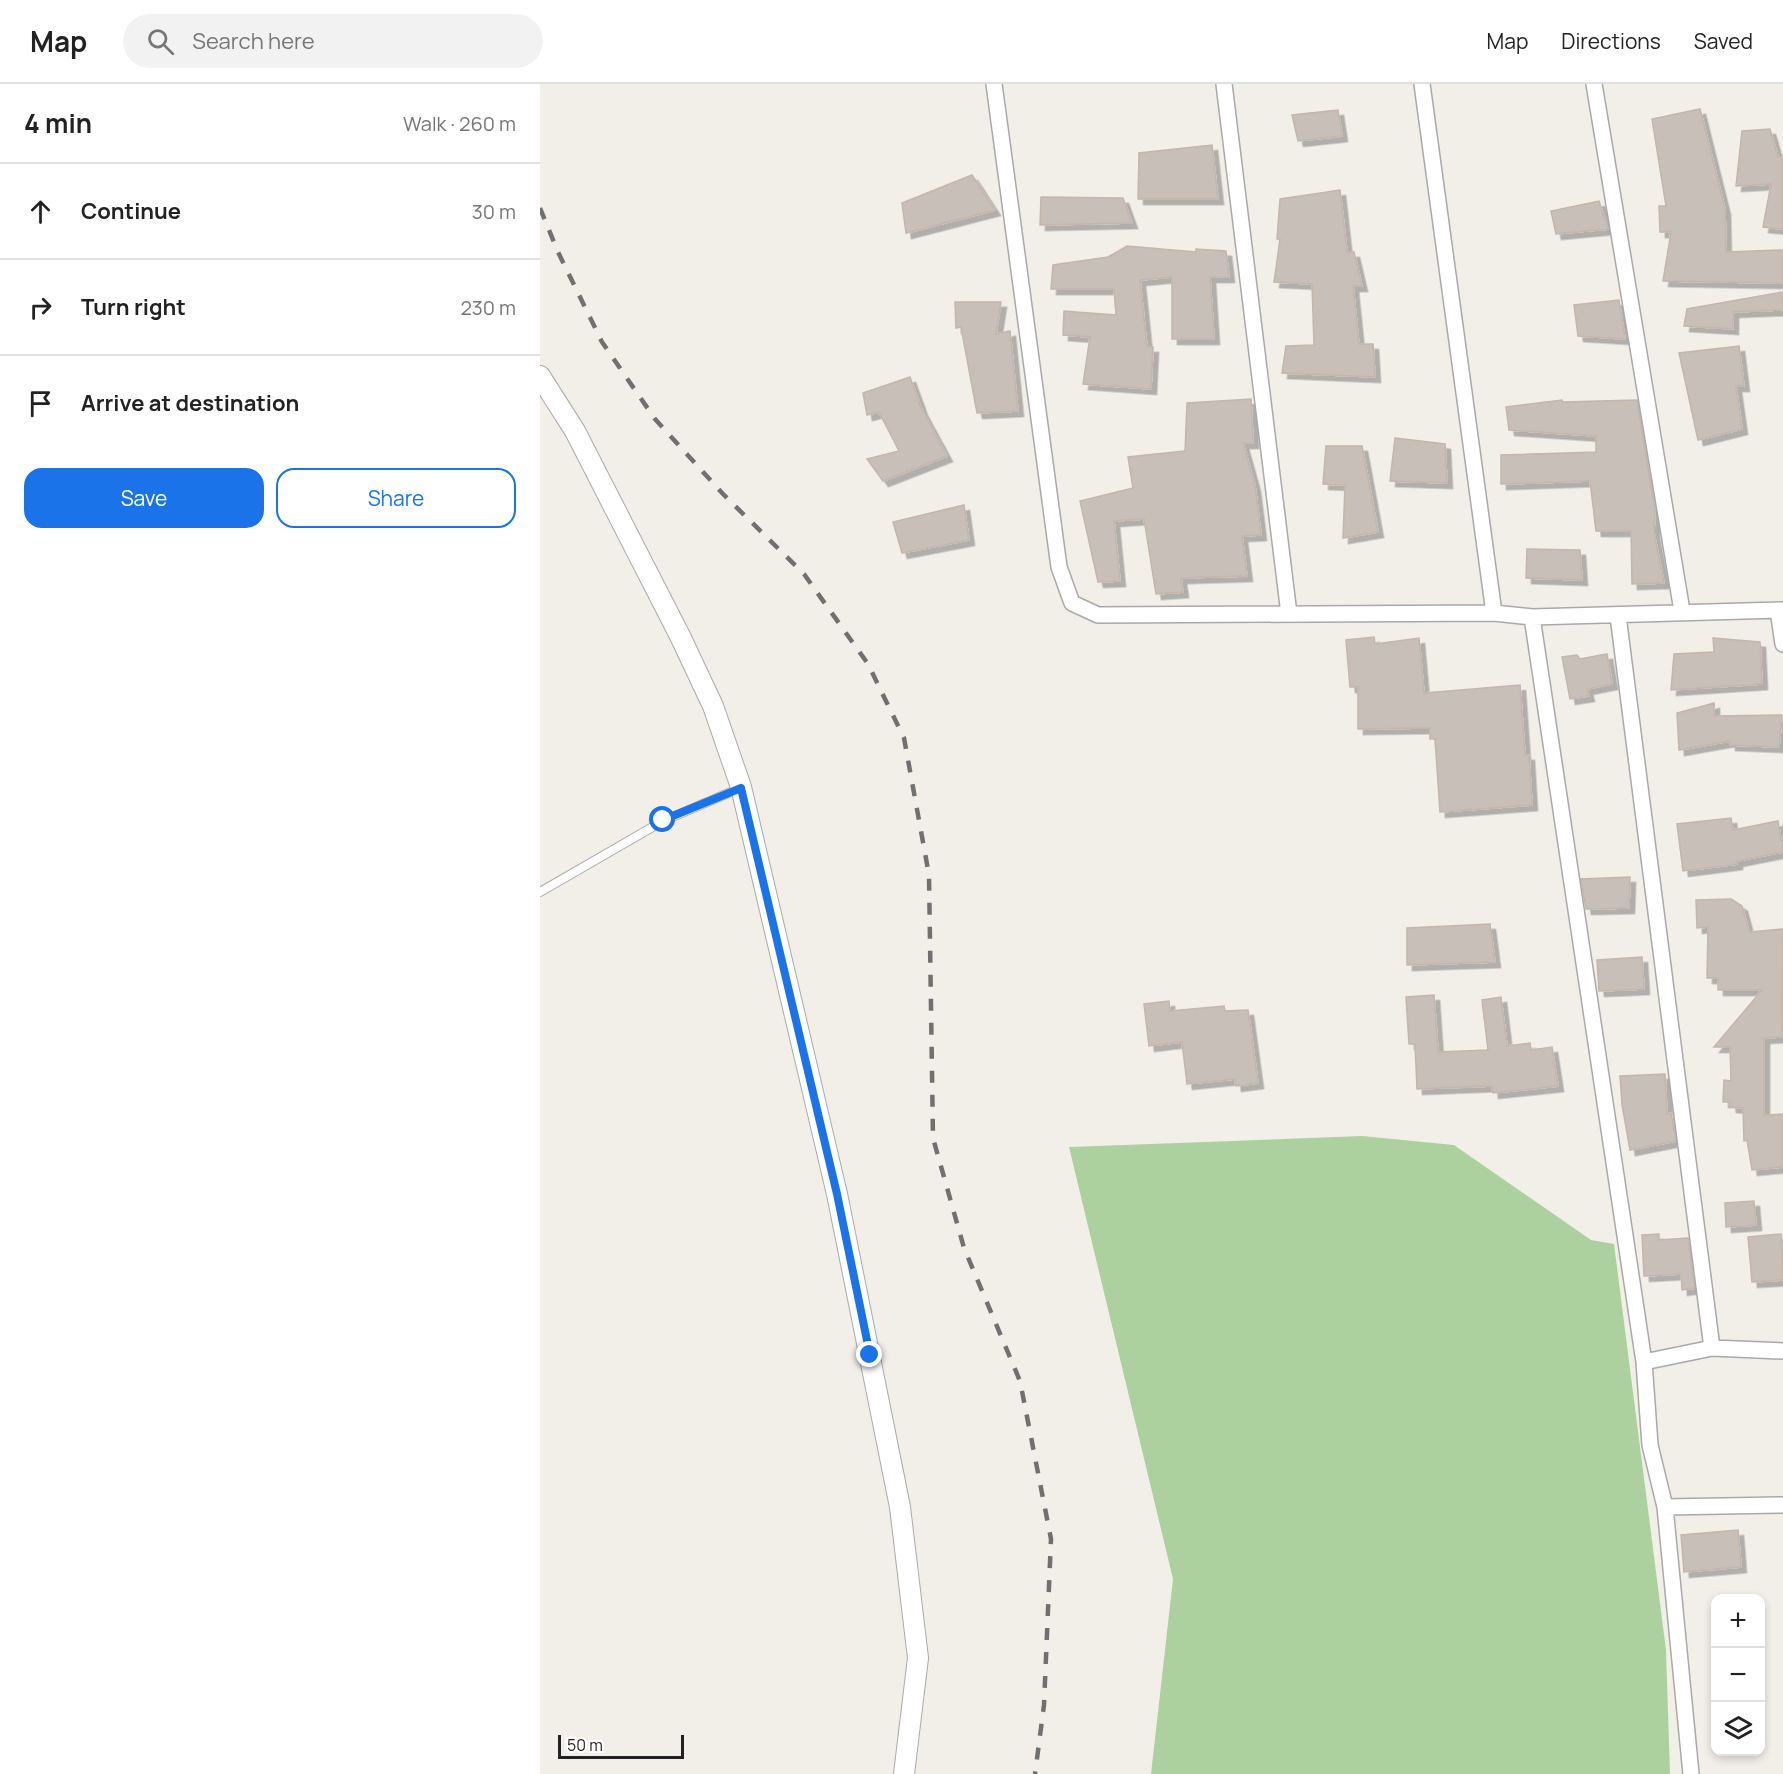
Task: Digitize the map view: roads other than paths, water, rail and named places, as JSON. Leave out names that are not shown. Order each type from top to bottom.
[{"type":"street","points":[[994,84],[1059,567],[1072,603],[1098,615],[1494,613],[1532,617],[1781,610],[1783,644]]},
{"type":"street","points":[[1224,84],[1289,614]]},
{"type":"street","points":[[1422,84],[1494,613]]},
{"type":"street","points":[[1594,84],[1682,611]]},
{"type":"street","points":[[540,376],[575,431],[680,636],[712,706],[741,788],[837,1194],[900,1507],[918,1658],[904,1774]]},
{"type":"street","points":[[1618,616],[1712,1348]]},
{"type":"street","points":[[1532,617],[1644,1362],[1650,1444],[1665,1507],[1691,1774]]},
{"type":"street","points":[[1644,1362],[1712,1348],[1783,1351]]},
{"type":"street","points":[[1665,1507],[1783,1505]]},
{"type":"lane","points":[[540,892],[663,820],[741,788]]},
{"type":"railway","points":[[540,208],[558,252],[602,342],[655,419],[723,494],[804,574],[868,664],[904,738],[929,875],[933,1138],[964,1248],[1020,1381],[1051,1539],[1044,1705],[1035,1774]]}]
